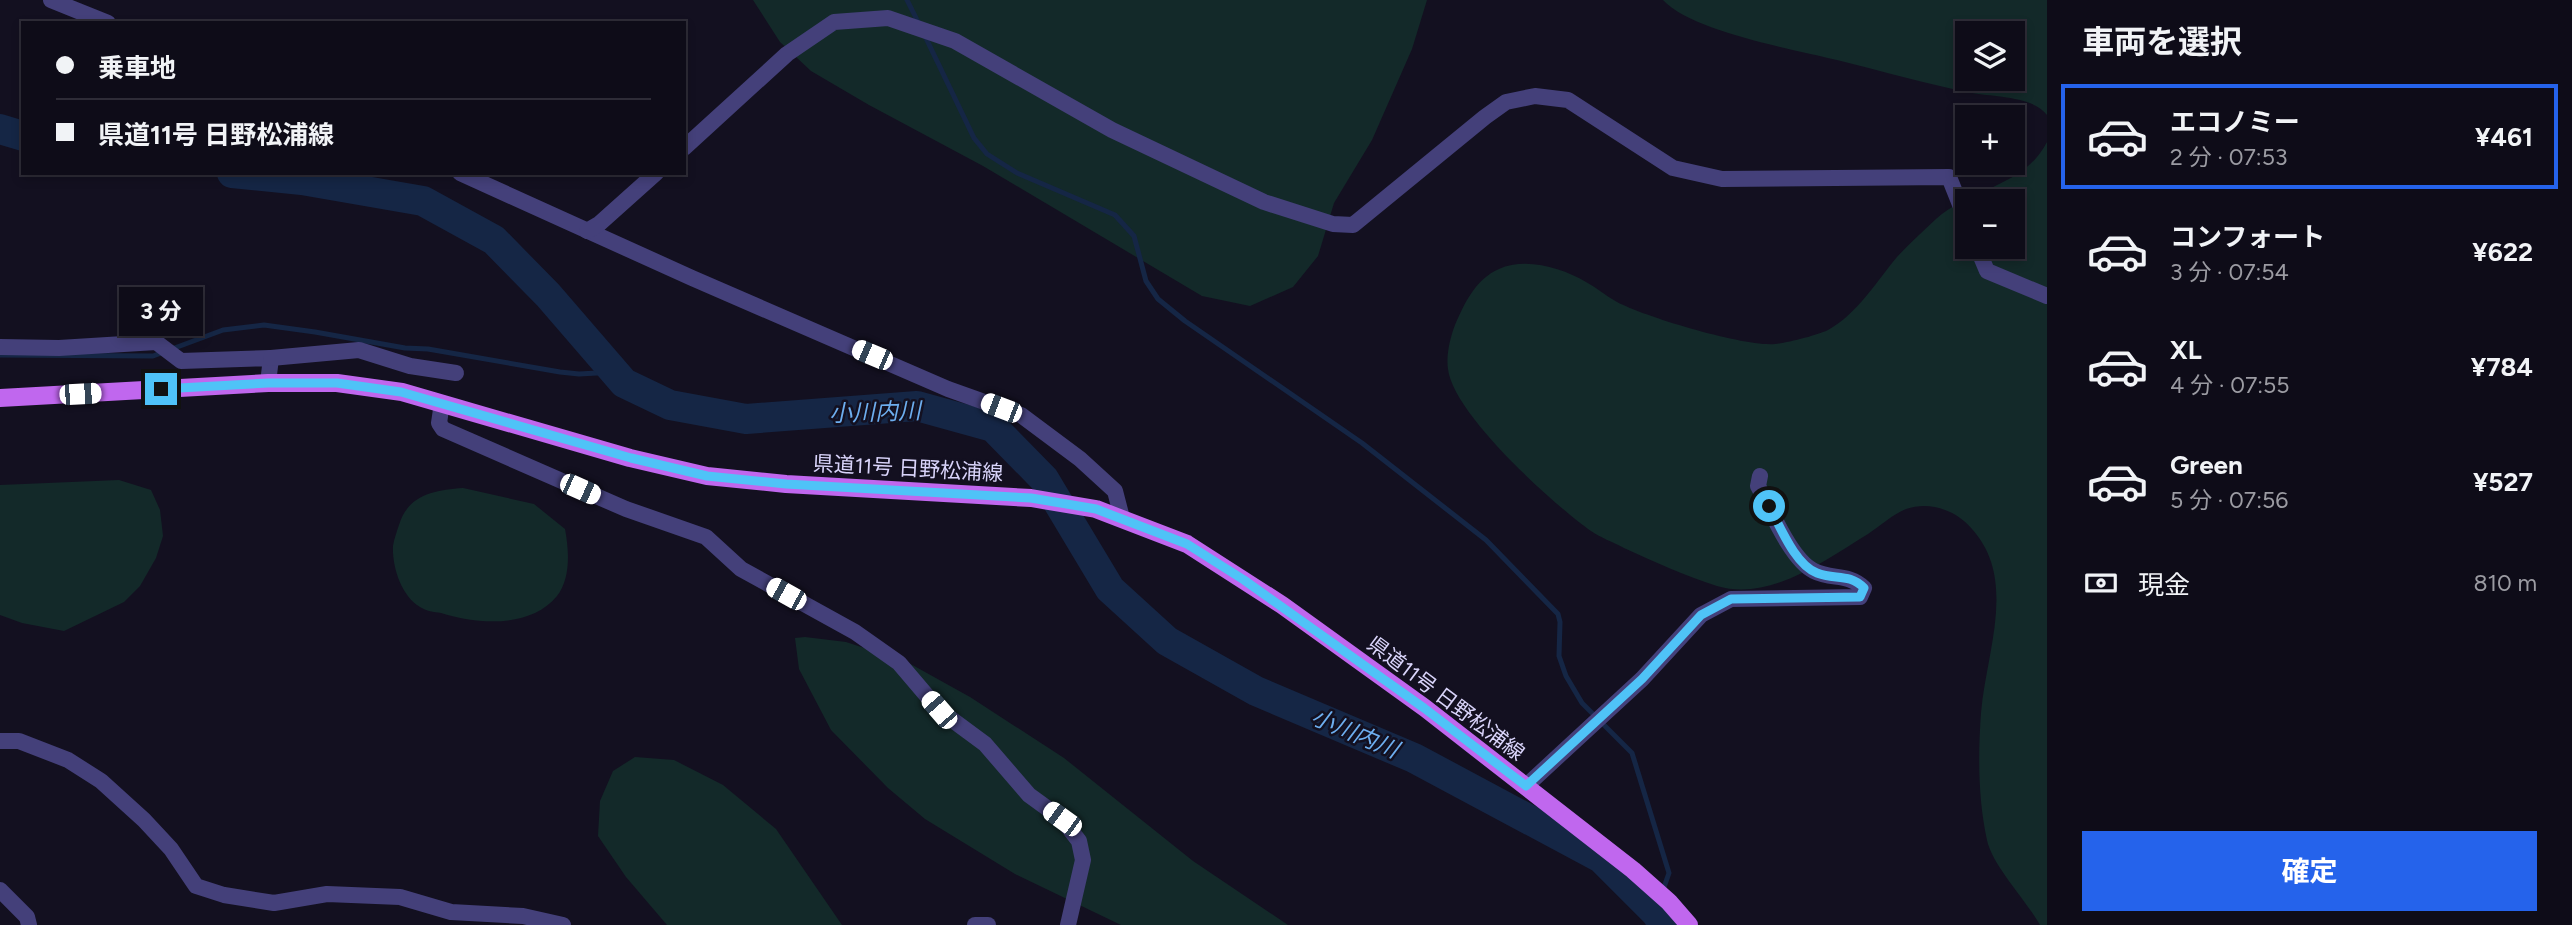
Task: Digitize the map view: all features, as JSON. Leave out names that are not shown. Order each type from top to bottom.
[{"type":"main road","name":"県道11号 日野松浦線","points":[[0,398],[268,383],[337,383],[401,392],[631,458],[707,476],[786,484],[1031,498],[1096,509],[1187,544],[1282,605],[1424,708],[1633,870],[1669,902],[1689,925]]},
{"type":"street","points":[[51,0],[103,21]]},
{"type":"street","points":[[686,146],[787,54],[834,22],[888,18],[955,41],[1112,130],[1264,202],[1333,224],[1353,225],[1506,102],[1535,96],[1568,100],[1673,168],[1721,179],[1949,177],[1955,192]]},
{"type":"street","points":[[464,175],[935,383],[1021,415],[1080,460],[1115,491],[1122,518]]},
{"type":"street","points":[[587,231],[599,224],[654,175]]},
{"type":"street","points":[[1982,259],[1987,271],[2047,296]]},
{"type":"street","points":[[0,347],[60,348],[156,342],[181,362],[359,350],[410,366],[456,373]]},
{"type":"street","points":[[268,383],[271,358]]},
{"type":"street","points":[[442,403],[439,423],[443,429],[626,509],[706,537],[741,569],[855,632],[899,663],[939,710],[985,744],[1029,795],[1062,819],[1079,841],[1083,860],[1068,925]]},
{"type":"street","points":[[1526,786],[1642,679],[1701,615],[1731,599],[1860,597],[1864,588],[1855,580],[1816,573],[1801,563],[1758,486],[1760,476]]},
{"type":"street","points":[[0,741],[19,741],[56,755],[101,781],[153,829],[197,886],[224,895],[274,903],[327,894],[400,897],[451,912],[523,916],[563,925]]},
{"type":"street","points":[[0,890],[26,917],[29,925]]},
{"type":"street","points":[[975,925],[988,925]]},
{"type":"green space","points":[[753,0],[1427,0],[1412,49],[1372,140],[1334,203],[1318,256],[1293,287],[1250,306],[1202,296],[983,166],[811,71],[780,42]]},
{"type":"green space","points":[[1663,0],[2047,0],[2047,115],[2041,109],[2023,101],[1964,91],[2025,91],[2025,21],[1955,21],[1955,89],[1745,38],[1697,21]]},
{"type":"green space","points":[[2047,142],[2047,925],[2040,925],[1995,860],[1987,840],[1980,793],[1979,745],[1984,690],[1996,617],[1996,594],[1994,571],[1986,549],[1966,522],[1950,512],[1933,507],[1906,509],[1796,576],[1757,588],[1717,586],[1624,548],[1574,518],[1531,480],[1486,433],[1467,410],[1454,388],[1448,369],[1453,330],[1472,292],[1491,273],[1521,264],[1566,272],[1631,308],[1671,323],[1719,336],[1775,344],[1817,334],[1828,330],[1848,315],[1911,242],[1955,206],[1955,259],[2025,259],[2025,189],[1988,189],[2016,175],[2025,175],[2025,169]]},
{"type":"green space","points":[[119,480],[151,490],[160,510],[163,536],[156,558],[140,586],[124,602],[64,631],[22,623],[0,615],[0,485]]},
{"type":"green space","points":[[463,488],[534,504],[565,529],[568,555],[565,581],[557,596],[546,607],[518,619],[470,620],[427,610],[408,596],[399,580],[393,554],[394,541],[403,515],[424,496],[442,490]]},
{"type":"green space","points":[[795,638],[846,642],[907,662],[970,697],[1064,758],[1193,861],[1288,925],[1121,925],[1015,874],[925,819],[888,788],[831,730],[799,669]]},
{"type":"green space","points":[[635,757],[674,760],[723,785],[776,829],[842,925],[667,925],[626,877],[598,836],[600,801],[613,771]]},
{"type":"waterway","points":[[907,0],[920,26]]},
{"type":"waterway","points":[[924,34],[974,138],[987,154],[1017,173],[1115,215],[1134,236],[1146,281],[1158,299],[1185,321],[1362,443],[1486,540],[1558,614],[1559,656],[1566,676],[1582,703],[1632,753],[1669,873],[1663,890]]},
{"type":"waterway","name":"小川内川","points":[[0,129],[21,135]]},
{"type":"waterway","name":"小川内川","points":[[252,175],[302,180],[423,201],[494,240],[548,295],[624,383],[670,405],[746,419],[917,406],[993,427],[1044,479],[1110,589],[1167,641],[1256,691],[1414,758],[1601,858],[1656,913],[1664,925]]},
{"type":"waterway","points":[[0,355],[153,356],[223,330],[264,325],[560,372],[615,372]]},
{"type":"waterway","points":[[1656,913],[1660,899]]},
{"type":"route","points":[[161,389],[268,383],[337,383],[401,392],[631,458],[707,476],[786,484],[1031,498],[1096,509],[1187,544],[1244,580],[1424,708],[1526,786],[1642,679],[1701,615],[1731,599],[1860,597],[1864,588],[1855,580],[1816,573],[1801,563],[1769,506]]}]
